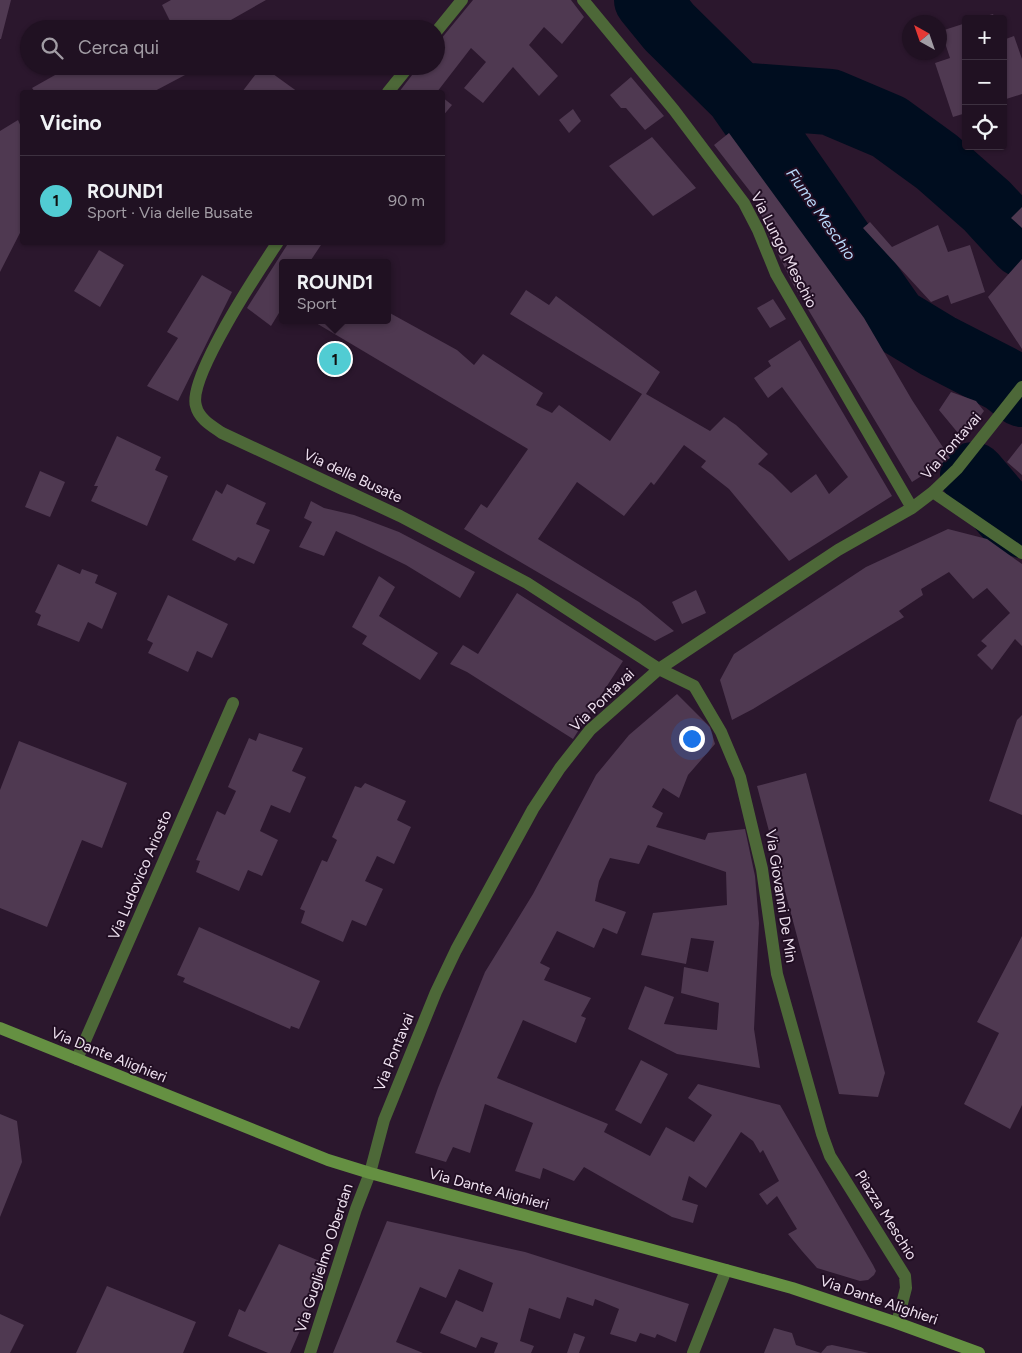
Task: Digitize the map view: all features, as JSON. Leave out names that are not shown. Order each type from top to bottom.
[{"type":"main road","name":"Via Dante Alighieri","points":[[0,1028],[254,1131],[370,1173],[792,1288],[979,1353]]},
{"type":"street","points":[[445,21],[462,0]]},
{"type":"street","name":"Via Lungo Meschio","points":[[584,0],[674,110],[744,203],[758,230],[776,274],[912,508]]},
{"type":"street","points":[[390,90],[402,75]]},
{"type":"street","name":"Via delle Busate","points":[[276,245],[223,331],[198,384],[195,397],[200,415],[222,433],[400,516],[527,583],[659,669]]},
{"type":"street","name":"Via Pontavai","points":[[370,1173],[384,1120],[436,992],[456,950],[533,809],[560,768],[590,730],[659,669],[838,550],[912,508],[933,492],[957,469],[1022,387]]},
{"type":"street","points":[[933,492],[1022,553]]},
{"type":"street","name":"Via Giovanni De Min","points":[[659,669],[694,686],[721,732],[740,776],[762,869],[778,974],[830,1156]]},
{"type":"street","name":"Via Ludovico Ariosto","points":[[77,1059],[233,703]]},
{"type":"street","name":"Piazza Meschio","points":[[830,1156],[905,1276],[904,1299],[897,1323]]},
{"type":"street","name":"Via Guglielmo Oberdan","points":[[310,1353],[370,1173]]},
{"type":"street","points":[[693,1353],[726,1270]]},
{"type":"building","points":[[0,0],[11,0],[1,39],[0,39]]},
{"type":"building","points":[[171,0],[266,0],[231,20],[170,20],[162,5]]},
{"type":"building","points":[[473,0],[571,0],[584,17],[562,44],[544,27],[529,45],[558,76],[539,96],[513,67],[483,103],[464,88],[486,62],[471,48],[439,90],[401,90],[412,75],[445,75],[445,34]]},
{"type":"building","points":[[962,24],[962,114],[953,117],[935,63],[950,58],[947,49],[947,29]]},
{"type":"building","points":[[1014,36],[1022,59],[1022,94],[1007,99],[1007,60],[1007,39]]},
{"type":"building","points":[[55,75],[185,75],[157,90],[34,90],[32,88]]},
{"type":"building","points":[[255,75],[274,75],[295,90],[244,90]]},
{"type":"building","points":[[631,77],[664,116],[645,130],[626,108],[621,108],[610,95]]},
{"type":"building","points":[[445,99],[452,105],[445,113]]},
{"type":"building","points":[[573,109],[581,121],[569,133],[559,120]]},
{"type":"building","points":[[18,120],[20,124],[20,233],[0,272],[0,131]]},
{"type":"building","points":[[729,133],[864,318],[912,400],[950,458],[912,482],[794,286],[767,232],[756,199],[714,145]]},
{"type":"building","points":[[652,137],[696,188],[653,216],[609,166]]},
{"type":"building","points":[[1022,207],[1022,228],[1011,218]]},
{"type":"building","points":[[870,222],[892,247],[938,225],[948,252],[970,245],[985,292],[951,304],[948,295],[931,302],[863,228]]},
{"type":"building","points":[[287,245],[321,245],[312,259],[279,259],[279,313],[271,326],[247,308]]},
{"type":"building","points":[[99,250],[124,265],[100,307],[74,291]]},
{"type":"building","points":[[1022,259],[1022,349],[988,297]]},
{"type":"building","points":[[202,275],[232,292],[178,401],[147,386],[178,338],[167,332]]},
{"type":"building","points":[[526,290],[549,305],[556,296],[660,372],[646,394],[710,431],[724,417],[736,425],[768,454],[758,464],[772,474],[791,493],[816,474],[829,494],[848,477],[782,387],[768,398],[754,378],[771,366],[768,361],[800,340],[892,496],[789,561],[729,489],[701,467],[706,461],[684,445],[654,485],[651,482],[624,516],[577,482],[538,539],[639,602],[674,631],[655,641],[464,529],[481,504],[487,508],[528,449],[318,324],[391,324],[391,314],[457,350],[474,365],[483,354],[543,393],[536,405],[552,413],[559,405],[610,441],[642,394],[510,314]]},
{"type":"building","points":[[773,299],[786,319],[770,328],[757,308]]},
{"type":"building","points":[[951,392],[976,401],[984,411],[963,439],[939,410]]},
{"type":"building","points":[[117,436],[161,457],[155,470],[168,476],[147,526],[91,501],[98,486],[94,486]]},
{"type":"building","points":[[1022,443],[1022,475],[1007,462]]},
{"type":"building","points":[[40,471],[65,482],[50,517],[25,507]]},
{"type":"building","points":[[227,484],[266,503],[256,524],[270,530],[254,564],[238,557],[235,561],[192,540],[216,490],[222,494]]},
{"type":"building","points":[[311,501],[324,508],[354,515],[399,532],[475,572],[460,598],[406,565],[336,531],[324,556],[299,547],[312,522],[304,518]]},
{"type":"building","points":[[948,529],[987,539],[1022,564],[1022,646],[1015,639],[992,670],[977,655],[987,646],[981,641],[1010,613],[987,588],[973,599],[949,572],[921,589],[923,595],[899,611],[904,617],[732,720],[720,680],[734,654],[866,567]]},
{"type":"building","points":[[58,564],[80,574],[82,569],[98,575],[95,583],[117,593],[102,629],[88,622],[79,642],[37,625],[41,615],[35,612]]},
{"type":"building","points":[[379,576],[395,587],[379,616],[438,653],[420,680],[362,644],[367,636],[352,627]]},
{"type":"building","points":[[696,590],[706,613],[682,624],[672,602]]},
{"type":"building","points":[[517,593],[623,661],[573,739],[467,672],[450,664],[463,645],[478,654]]},
{"type":"building","points":[[168,595],[228,624],[212,658],[197,651],[188,672],[148,653],[153,643],[147,640]]},
{"type":"building","points":[[677,694],[710,727],[715,744],[688,775],[679,798],[663,788],[652,807],[663,813],[656,827],[705,840],[708,833],[745,829],[755,876],[759,923],[754,1029],[760,1068],[677,1054],[628,1029],[645,986],[674,997],[664,1024],[717,1030],[719,1003],[681,993],[684,967],[708,972],[714,941],[691,938],[686,964],[641,955],[653,913],[727,905],[726,872],[648,845],[639,864],[610,858],[599,881],[595,901],[626,912],[617,934],[603,928],[594,948],[557,931],[540,963],[550,968],[544,980],[591,998],[581,1016],[586,1018],[576,1043],[523,1020],[497,1078],[608,1124],[604,1132],[650,1156],[666,1127],[694,1142],[712,1115],[688,1098],[698,1084],[780,1105],[873,1265],[876,1271],[868,1280],[860,1281],[817,1268],[802,1251],[788,1234],[797,1229],[777,1196],[767,1205],[759,1194],[779,1181],[763,1150],[760,1153],[753,1141],[741,1132],[706,1188],[689,1176],[682,1200],[698,1205],[693,1223],[672,1217],[584,1167],[574,1181],[543,1168],[540,1179],[515,1171],[533,1123],[485,1104],[470,1153],[453,1147],[446,1162],[415,1153],[438,1088],[485,972],[533,894],[596,775],[629,735]]},
{"type":"building","points":[[1022,715],[1022,815],[989,801],[1017,720]]},
{"type":"building","points":[[259,733],[303,748],[292,771],[306,777],[290,813],[271,805],[260,831],[278,840],[262,876],[248,870],[239,891],[196,872],[200,861],[196,860],[217,811],[225,815],[236,791],[228,787],[249,738],[256,741]]},
{"type":"building","points":[[19,741],[127,783],[102,848],[82,840],[47,927],[0,908],[0,790]]},
{"type":"building","points":[[806,773],[885,1073],[878,1097],[839,1094],[757,786]]},
{"type":"building","points":[[365,783],[406,801],[397,820],[411,827],[394,864],[377,856],[365,881],[383,889],[366,926],[352,920],[343,942],[301,923],[305,911],[300,909],[322,860],[327,862],[337,840],[332,837],[355,786],[361,788]]},
{"type":"building","points":[[199,927],[320,981],[299,1029],[291,1026],[290,1029],[183,982],[185,978],[177,975]]},
{"type":"building","points":[[1022,936],[1022,1105],[1010,1129],[964,1104],[999,1033],[977,1022]]},
{"type":"building","points":[[641,1060],[668,1074],[641,1124],[615,1110]]},
{"type":"building","points":[[0,1114],[17,1121],[22,1162],[0,1217]]},
{"type":"building","points":[[387,1221],[525,1252],[689,1304],[676,1342],[657,1334],[655,1338],[640,1333],[636,1342],[610,1334],[619,1309],[595,1299],[593,1306],[567,1297],[560,1319],[529,1308],[520,1341],[534,1346],[531,1353],[494,1353],[498,1343],[481,1337],[476,1348],[440,1333],[456,1300],[483,1312],[493,1283],[459,1269],[446,1298],[420,1287],[396,1342],[423,1353],[333,1353]]},
{"type":"building","points":[[279,1244],[329,1265],[290,1353],[268,1353],[228,1336],[239,1309],[245,1312]]},
{"type":"building","points":[[107,1286],[196,1322],[183,1353],[76,1353]]},
{"type":"building","points":[[0,1314],[24,1325],[10,1353],[0,1353]]},
{"type":"building","points":[[774,1328],[792,1333],[796,1345],[821,1353],[764,1353]]},
{"type":"building","points":[[574,1333],[585,1337],[579,1353],[567,1353]]},
{"type":"building","points":[[832,1345],[869,1353],[821,1353],[827,1346]]},
{"type":"waterway","name":"Fiume Meschio","points":[[647,0],[669,27],[738,95],[895,320],[938,346],[1004,380],[1022,394]]},
{"type":"waterway","points":[[738,95],[830,102],[889,127],[937,162],[987,206],[1022,244]]},
{"type":"waterway","points":[[973,475],[1006,514],[1022,525]]},
{"type":"place","name":"ROUND1","points":[[335,359]]}]
